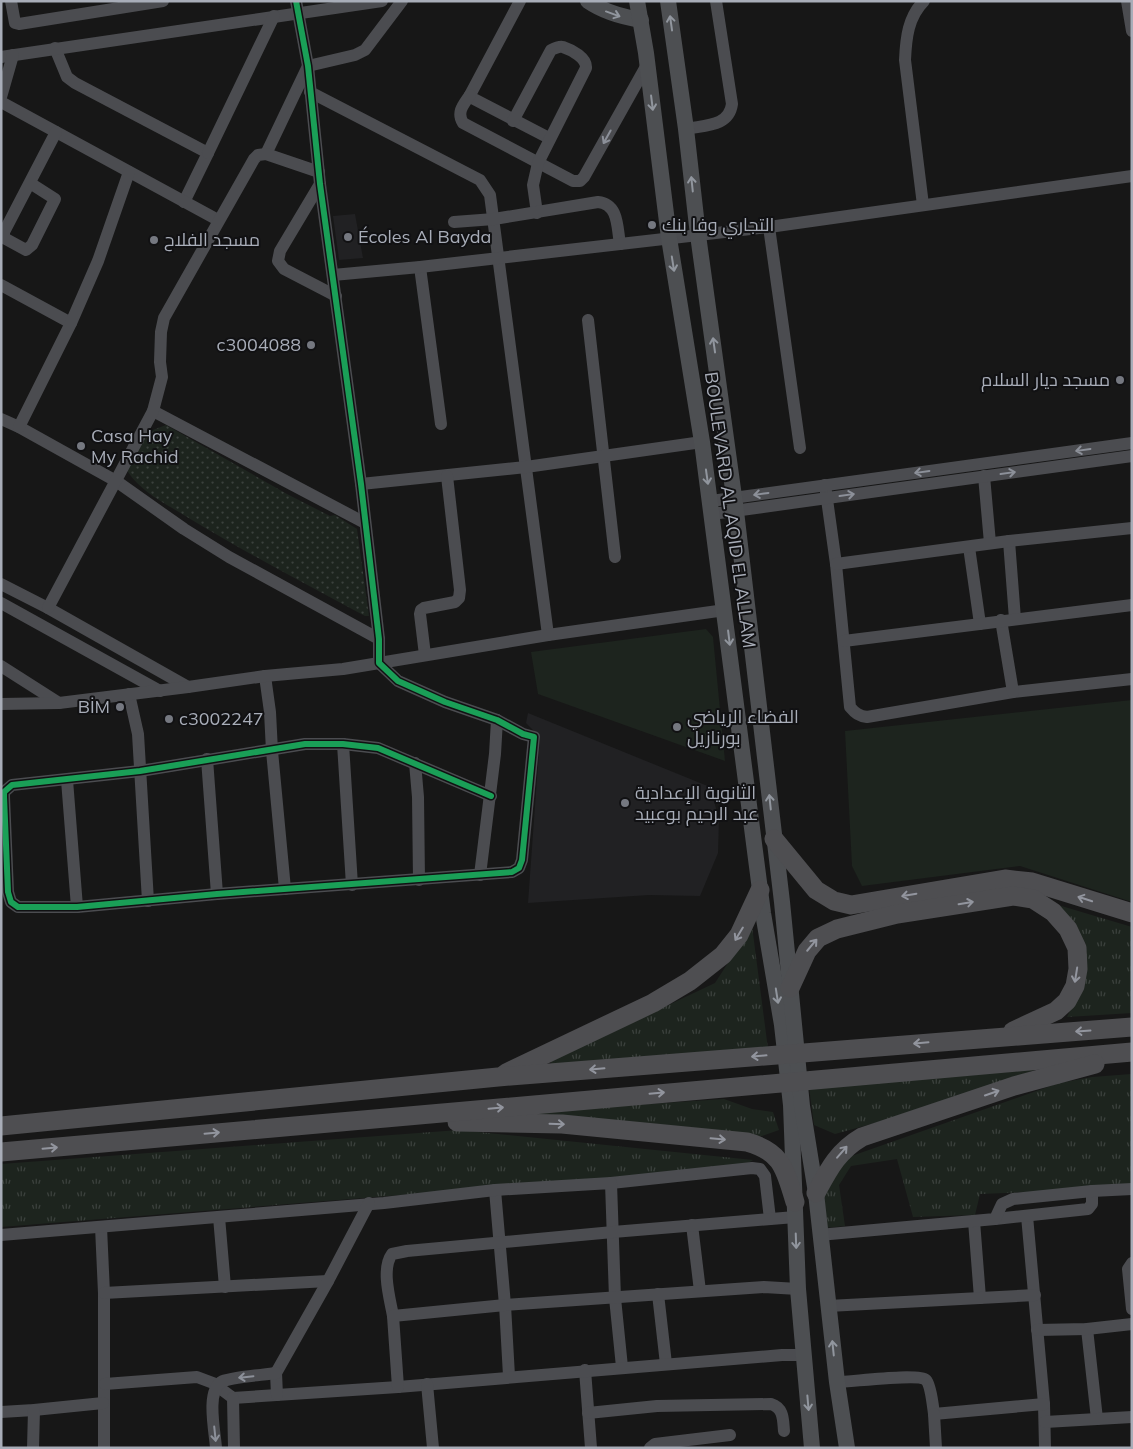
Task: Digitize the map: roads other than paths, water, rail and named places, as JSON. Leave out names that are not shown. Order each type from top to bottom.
[{"type":"highway","points":[[774,839],[816,890],[834,901],[851,905],[1005,879],[1032,882],[1132,913]]},
{"type":"highway","points":[[498,1078],[526,1062],[653,1003],[690,981],[723,955],[739,935],[760,890]]},
{"type":"highway","points":[[790,988],[807,951],[818,938],[837,929],[898,914],[1013,896],[1034,899],[1053,912],[1068,929],[1077,948],[1078,969],[1075,986],[1066,1001],[1056,1011],[999,1037]]},
{"type":"highway","points":[[1,1126],[498,1078],[1132,1028]]},
{"type":"highway","points":[[1,1152],[1132,1052]]},
{"type":"highway","points":[[816,1193],[839,1154],[862,1137],[1014,1086],[1096,1064],[1132,1057]]},
{"type":"highway","points":[[368,1120],[562,1124],[747,1142],[762,1146],[776,1157],[786,1172],[795,1209]]},
{"type":"main road","points":[[588,1],[606,11],[623,17],[641,20]]},
{"type":"main road","name":"BOULEVARD AL AQID EL ALLAM","points":[[637,1],[648,64],[669,238],[702,442],[760,890],[788,1024]]},
{"type":"main road","name":"BOULEVARD AL AQID EL ALLAM","points":[[668,1],[735,504],[790,988],[788,1024]]},
{"type":"main road","points":[[788,1024],[796,1105],[795,1209],[798,1289],[812,1448]]},
{"type":"main road","points":[[796,1105],[816,1193],[837,1382],[847,1448]]},
{"type":"street","points":[[11,1],[13,20],[19,24],[163,1]]},
{"type":"street","points":[[1,97],[7,56],[274,16],[297,7],[382,1]]},
{"type":"street","points":[[308,66],[355,55],[365,50],[402,1]]},
{"type":"street","points":[[520,1],[460,112],[460,118],[463,123],[573,181],[580,181],[584,177],[648,64]]},
{"type":"street","points":[[686,129],[722,122],[731,111],[732,104],[716,1]]},
{"type":"street","points":[[923,205],[905,60],[910,23],[917,9],[924,1]]},
{"type":"street","points":[[1127,1],[1132,31]]},
{"type":"street","points":[[297,7],[308,66],[332,275],[361,484],[379,639],[380,663],[398,681],[445,702],[497,720],[523,734],[534,737],[522,860],[519,868],[512,872],[420,880],[216,894],[77,907],[18,907],[11,902],[7,881],[4,792],[12,785],[140,772],[207,759],[272,751],[305,744],[343,744],[378,748],[490,796]]},
{"type":"street","points":[[184,202],[274,16]]},
{"type":"street","points":[[513,121],[551,50],[556,47],[562,47],[584,59],[586,68],[538,162],[533,186],[537,213]]},
{"type":"street","points":[[55,48],[67,77],[74,83],[208,153]]},
{"type":"street","points":[[266,154],[308,66]]},
{"type":"street","points":[[310,92],[480,180],[490,195],[548,635]]},
{"type":"street","points":[[470,94],[472,98],[513,121],[550,138]]},
{"type":"street","points":[[1,102],[218,220]]},
{"type":"street","points":[[30,184],[55,199],[32,246],[26,250],[4,238],[3,235],[56,132]]},
{"type":"street","points":[[48,608],[152,411],[162,377],[160,362],[161,332],[164,318],[254,159],[258,155],[266,154],[320,178]]},
{"type":"street","points":[[19,427],[72,323],[98,261],[129,172]]},
{"type":"street","points":[[332,275],[420,267],[769,227],[1132,176]]},
{"type":"street","points":[[320,178],[280,251],[278,261],[284,269],[336,296]]},
{"type":"street","points":[[454,222],[494,219],[598,202],[605,203],[615,212],[620,244]]},
{"type":"street","points":[[769,227],[800,448]]},
{"type":"street","points":[[420,267],[441,424]]},
{"type":"street","points":[[1,285],[72,323]]},
{"type":"street","points":[[588,320],[615,557]]},
{"type":"street","points":[[152,411],[365,523]]},
{"type":"street","points":[[1,419],[19,427],[116,481],[184,529],[229,557],[379,639]]},
{"type":"street","points":[[361,484],[526,467],[702,442]]},
{"type":"street","points":[[711,508],[826,492],[1132,443]]},
{"type":"street","points":[[826,492],[984,476],[1132,456]]},
{"type":"street","points":[[425,655],[420,614],[422,610],[455,602],[459,598],[460,590],[447,476]]},
{"type":"street","points":[[984,476],[990,543]]},
{"type":"street","points":[[826,492],[836,564],[850,707],[854,713],[867,717],[1013,692],[1132,679]]},
{"type":"street","points":[[836,564],[990,543],[1132,528]]},
{"type":"street","points":[[1009,541],[1015,619]]},
{"type":"street","points":[[969,547],[980,624]]},
{"type":"street","points":[[1,584],[48,608],[188,687]]},
{"type":"street","points":[[1,603],[160,691]]},
{"type":"street","points":[[844,641],[1132,604]]},
{"type":"street","points":[[1,704],[59,703],[265,676],[343,669],[548,635],[725,610]]},
{"type":"street","points":[[1001,620],[1013,692]]},
{"type":"street","points":[[1,666],[59,703]]},
{"type":"street","points":[[265,676],[270,712],[285,889]]},
{"type":"street","points":[[129,694],[138,734],[148,901]]},
{"type":"street","points":[[480,875],[495,754],[497,720]]},
{"type":"street","points":[[343,744],[352,885]]},
{"type":"street","points":[[207,759],[216,894]]},
{"type":"street","points":[[415,763],[418,797],[420,880]]},
{"type":"street","points":[[68,780],[77,907]]},
{"type":"street","points":[[1,1235],[369,1204],[495,1190],[611,1183],[752,1168],[760,1169],[765,1176],[770,1219]]},
{"type":"street","points":[[611,1183],[615,1298],[622,1367]]},
{"type":"street","points":[[995,1219],[1002,1204],[1013,1199],[1132,1189]]},
{"type":"street","points":[[495,1190],[509,1376]]},
{"type":"street","points":[[820,1234],[1088,1209],[1092,1204],[1092,1191]]},
{"type":"street","points":[[277,1394],[276,1373],[369,1204]]},
{"type":"street","points":[[398,1387],[393,1316],[386,1268],[392,1254],[613,1232],[770,1219],[795,1209]]},
{"type":"street","points":[[1027,1216],[1044,1404],[1045,1448]]},
{"type":"street","points":[[219,1217],[226,1287]]},
{"type":"street","points":[[974,1220],[980,1298]]},
{"type":"street","points":[[692,1225],[700,1291]]},
{"type":"street","points":[[101,1227],[104,1293],[104,1448]]},
{"type":"street","points":[[1132,1263],[1128,1269],[1132,1309]]},
{"type":"street","points":[[104,1293],[328,1281]]},
{"type":"street","points":[[393,1316],[505,1305],[700,1291],[764,1287],[798,1289]]},
{"type":"street","points":[[658,1294],[666,1364]]},
{"type":"street","points":[[828,1306],[1035,1295]]},
{"type":"street","points":[[1037,1330],[1087,1330],[1132,1324]]},
{"type":"street","points":[[1087,1330],[1097,1419]]},
{"type":"street","points":[[213,1405],[277,1394],[398,1387],[622,1367],[804,1355]]},
{"type":"street","points":[[585,1370],[591,1448]]},
{"type":"street","points":[[216,1448],[213,1405],[214,1395],[221,1382],[276,1373]]},
{"type":"street","points":[[105,1384],[193,1377],[202,1378],[218,1386],[233,1403],[234,1448]]},
{"type":"street","points":[[837,1382],[904,1377],[925,1379],[928,1384],[934,1414],[936,1448]]},
{"type":"street","points":[[427,1384],[433,1448]]},
{"type":"street","points":[[1,1412],[104,1403]]},
{"type":"street","points":[[588,1413],[657,1406],[771,1404],[779,1408],[782,1413],[784,1431]]},
{"type":"street","points":[[934,1414],[1044,1404]]},
{"type":"street","points":[[33,1448],[34,1410]]},
{"type":"street","points":[[1045,1422],[1132,1417]]},
{"type":"street","points":[[650,1448],[655,1444],[730,1435]]},
{"type":"place","name":"التجاري وفا بنك","points":[[652,225]]},
{"type":"place","name":"Écoles Al Bayda","points":[[348,237]]},
{"type":"place","name":"مسجد الفلاح","points":[[154,240]]},
{"type":"place","name":"c3004088","points":[[311,345]]},
{"type":"place","name":"مسجد ديار السلام","points":[[1120,380]]},
{"type":"place","name":"Casa Hay My Rachid","points":[[81,446]]},
{"type":"place","name":"BİM","points":[[120,707]]},
{"type":"place","name":"c3002247","points":[[169,719]]},
{"type":"place","name":"الفضاء الرياضي بورنازيل","points":[[677,727]]},
{"type":"place","name":"الثانوية الإعدادية عبد الرحيم بوعبيد","points":[[625,803]]}]
